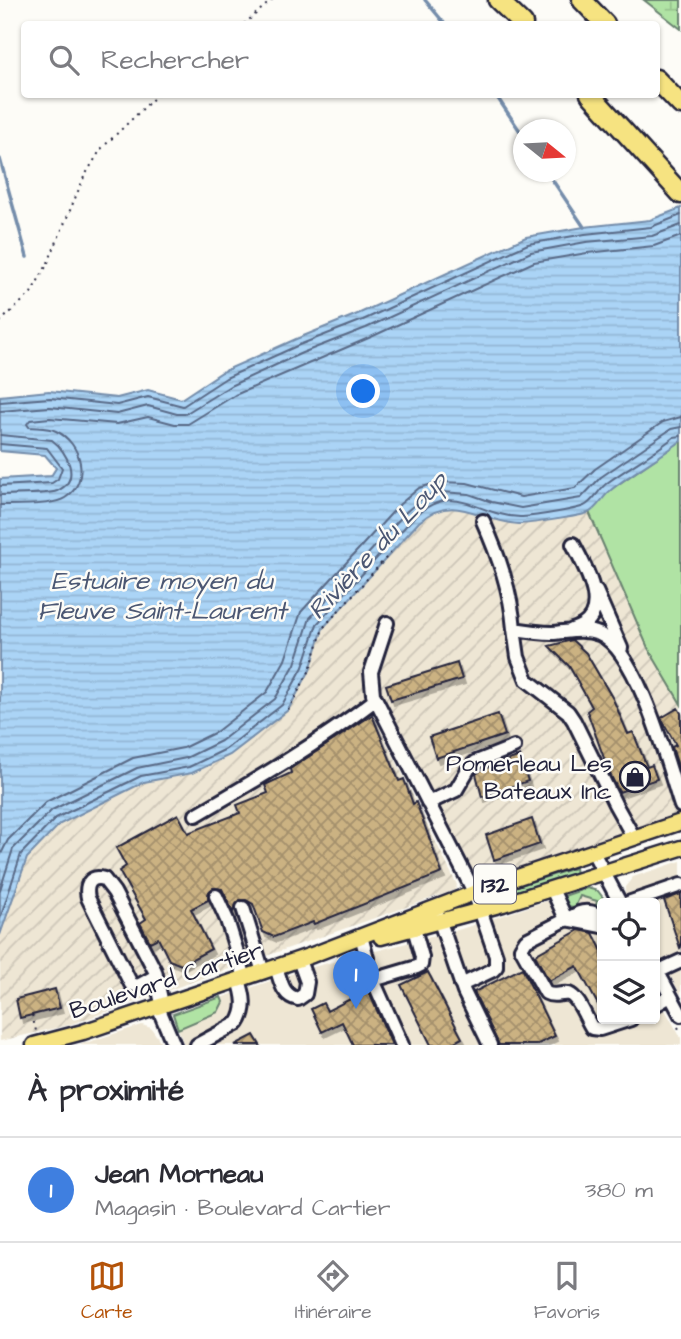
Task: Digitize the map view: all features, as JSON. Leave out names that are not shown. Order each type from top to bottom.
[{"type":"highway","points":[[498,0],[520,21]]},
{"type":"highway","points":[[582,0],[602,21]]},
{"type":"highway","points":[[660,83],[681,106]]},
{"type":"highway","points":[[594,98],[681,194]]},
{"type":"main road","name":"Boulevard Cartier","points":[[36,1044],[160,1007],[412,923],[438,914],[474,892],[681,822]]},
{"type":"main road","name":"Boulevard Cartier","points":[[438,914],[480,911],[681,848]]},
{"type":"street","points":[[483,522],[497,552],[508,587],[522,672],[527,680],[568,712],[634,838]]},
{"type":"street","points":[[573,544],[654,725],[681,806]]},
{"type":"street","points":[[572,630],[589,621],[594,604],[594,587]]},
{"type":"street","points":[[387,623],[370,672],[370,685],[474,892],[496,956],[496,967],[461,985]]},
{"type":"street","points":[[514,629],[539,633],[572,630],[601,635],[626,659]]},
{"type":"street","points":[[196,815],[377,703]]},
{"type":"street","points":[[428,803],[456,790],[468,768],[476,762],[514,747]]},
{"type":"street","points":[[593,852],[617,898]]},
{"type":"street","points":[[156,976],[138,986],[131,984],[88,898],[86,886],[93,879],[101,878],[109,883],[156,976],[160,1007],[174,1045]]},
{"type":"street","points":[[643,898],[681,885]]},
{"type":"street","points":[[552,889],[566,919]]},
{"type":"street","points":[[197,1045],[233,1027],[242,1017],[242,979],[226,920],[216,896]]},
{"type":"street","points":[[243,908],[270,970],[291,998],[298,999],[305,994],[305,957]]},
{"type":"street","points":[[597,915],[583,911],[566,919],[522,944],[523,953],[542,988],[550,996],[564,994],[573,997],[589,1024],[596,1029],[614,1024]]},
{"type":"street","points":[[438,914],[461,985],[490,1045]]},
{"type":"street","points":[[566,919],[597,925]]},
{"type":"street","points":[[373,980],[421,965],[422,957],[412,923]]},
{"type":"street","points":[[362,939],[373,980],[402,1045]]},
{"type":"street","points":[[660,969],[681,961]]},
{"type":"street","points":[[660,977],[681,1015]]},
{"type":"street","points":[[660,1001],[670,996]]},
{"type":"path","points":[[248,21],[272,0]]},
{"type":"path","points":[[0,322],[31,293],[47,265],[84,177],[101,149],[154,98]]},
{"type":"path","points":[[288,710],[310,670],[323,628],[394,549]]},
{"type":"path","points":[[32,1015],[36,1044]]},
{"type":"shaded area","points":[[443,507],[465,509],[488,518],[520,524],[589,512],[648,648],[681,704],[681,812],[487,879],[479,878],[474,875],[383,704],[372,712],[457,885],[455,890],[69,1025],[0,1041],[0,935],[27,858],[60,824],[144,782],[192,773],[230,755],[288,710],[310,670],[323,628],[419,522],[432,510]]},
{"type":"shaded area","points":[[681,861],[681,995],[660,958],[660,898],[628,898],[625,887],[633,877]]},
{"type":"shaded area","points":[[587,888],[598,891],[603,898],[597,898],[597,1024],[660,1024],[660,1001],[681,1038],[681,1045],[184,1045],[173,1014],[309,968],[458,930]]},
{"type":"shaded area","points":[[142,1025],[151,1028],[163,1045],[79,1045]]},
{"type":"green space","points":[[644,0],[681,0],[681,29]]},
{"type":"green space","points":[[681,441],[681,704],[648,648],[589,512],[610,490]]},
{"type":"green space","points":[[575,868],[576,874],[496,898],[495,893]]},
{"type":"green space","points":[[587,888],[598,891],[603,898],[597,898],[597,901],[580,896],[575,907],[565,906],[561,897]]},
{"type":"green space","points":[[221,997],[223,1002],[218,1012],[178,1029],[173,1014]]},
{"type":"water","name":"Estuaire moyen du Fleuve Saint-Laurent","points":[[681,208],[681,441],[619,483],[588,513],[519,524],[456,508],[432,513],[419,522],[323,628],[310,670],[288,710],[230,755],[192,773],[144,782],[60,824],[27,858],[0,935],[0,479],[51,476],[56,468],[45,455],[0,451],[0,396],[49,391],[117,398],[148,390],[181,399],[222,372],[526,237],[650,220]]},
{"type":"building","points":[[572,640],[586,653],[613,699],[628,734],[633,732],[647,767],[652,765],[657,779],[619,792],[587,711],[592,707],[569,666],[549,646]]},
{"type":"building","points":[[457,663],[462,679],[391,700],[386,685]]},
{"type":"building","points":[[678,708],[681,713],[681,776],[672,747],[676,745],[661,718]]},
{"type":"building","points":[[498,714],[505,735],[436,758],[429,737]]},
{"type":"building","points":[[372,715],[399,781],[404,779],[413,804],[416,802],[442,873],[274,937],[263,932],[253,904],[240,900],[233,912],[222,889],[213,888],[209,892],[208,900],[191,909],[211,949],[181,965],[169,960],[158,938],[150,942],[140,923],[146,919],[119,871],[126,866],[116,848],[178,814],[188,833],[240,813],[237,805],[268,793],[265,785],[291,773],[290,769]]},
{"type":"building","points":[[520,756],[528,781],[482,797],[476,774]]},
{"type":"building","points":[[532,819],[540,844],[494,860],[486,835]]},
{"type":"building","points":[[681,894],[681,947],[680,948],[664,900]]},
{"type":"building","points":[[579,930],[593,933],[597,941],[597,1003],[577,966],[549,981],[535,955]]},
{"type":"building","points":[[522,968],[555,1036],[536,1045],[499,1045],[474,992]]},
{"type":"building","points":[[428,972],[462,1038],[449,1045],[431,1045],[401,985]]},
{"type":"building","points":[[55,989],[60,1008],[20,1018],[16,999]]},
{"type":"building","points":[[368,990],[392,1045],[353,1045],[342,1022],[322,1032],[311,1009],[323,1003],[327,1011]]},
{"type":"building","points":[[254,1035],[260,1045],[235,1045]]},
{"type":"waterway","points":[[425,0],[442,21]]},
{"type":"waterway","points":[[498,98],[513,121]]},
{"type":"waterway","points":[[0,159],[27,257]]},
{"type":"waterway","points":[[554,182],[584,227]]},
{"type":"place","name":"Pomerleau Les Bateaux Inc","points":[[635,777]]},
{"type":"place","name":"Jean Morneau","points":[[356,1009]]},
{"type":"water label","name":"Rivière du Loup","points":[[377,545]]}]
